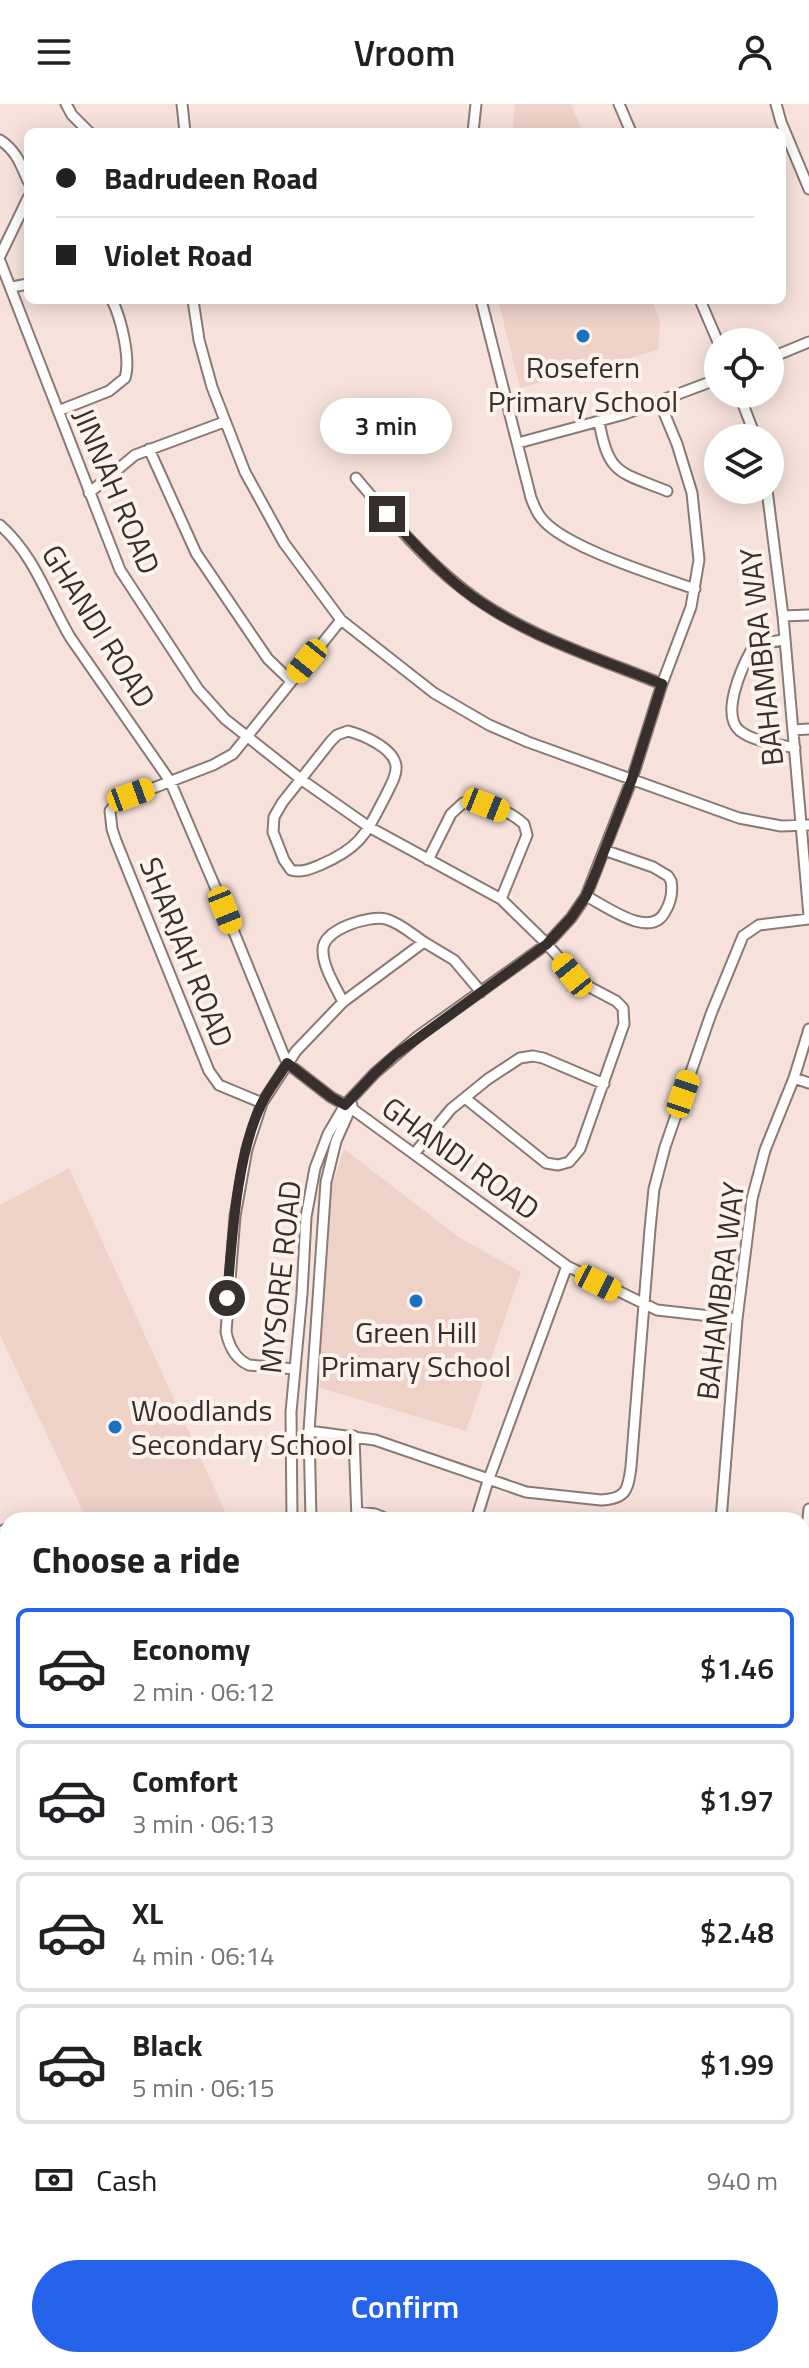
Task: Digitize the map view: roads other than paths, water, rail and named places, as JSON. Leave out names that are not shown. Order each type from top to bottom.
[{"type":"street","points":[[66,104],[85,128]]},
{"type":"street","points":[[182,104],[185,128]]},
{"type":"street","points":[[473,128],[476,104]]},
{"type":"street","points":[[619,104],[629,128]]},
{"type":"street","points":[[776,104],[784,128]]},
{"type":"street","points":[[786,134],[809,189]]},
{"type":"street","points":[[0,140],[11,148],[24,172]]},
{"type":"street","name":"JINNAH ROAD","points":[[24,207],[0,258],[120,570],[142,607],[212,706],[302,780],[369,827],[501,899],[580,982],[623,1008],[624,1024],[604,1084],[580,1149],[569,1162],[558,1165],[546,1163],[465,1098]]},
{"type":"street","points":[[12,287],[24,285]]},
{"type":"street","points":[[58,411],[109,391],[125,378],[127,359],[114,304]]},
{"type":"street","points":[[194,304],[201,348],[224,422],[245,472],[284,543],[341,620],[434,693],[489,725],[739,818],[765,824],[805,826]]},
{"type":"street","points":[[482,304],[537,512],[553,529],[619,561],[695,589]]},
{"type":"street","points":[[702,304],[712,328]]},
{"type":"street","points":[[784,352],[809,342]]},
{"type":"street","points":[[518,443],[660,403],[704,385]]},
{"type":"street","name":"MYSORE ROAD","points":[[292,1512],[290,1449],[306,1217],[324,1143],[354,1097],[375,1073],[547,944],[571,918],[586,896],[632,779],[662,684],[691,607],[699,560],[692,493],[660,403]]},
{"type":"street","points":[[599,421],[603,446],[610,463],[631,477],[667,491]]},
{"type":"street","points":[[89,493],[123,464],[149,449],[224,422]]},
{"type":"street","points":[[149,449],[196,553],[268,659],[291,681]]},
{"type":"street","points":[[356,478],[421,551],[486,605],[528,628],[662,684]]},
{"type":"street","name":"BAHAMBRA WAY","points":[[769,504],[805,826],[809,917]]},
{"type":"street","name":"GHANDI ROAD","points":[[0,525],[39,573],[70,637],[170,781],[287,1063],[567,1266],[657,1310],[737,1319]]},
{"type":"street","points":[[783,616],[809,615]]},
{"type":"street","name":"SHARJAH ROAD","points":[[262,1103],[219,1085],[209,1071],[112,829],[110,811],[117,802],[226,759],[248,737],[341,620]]},
{"type":"street","points":[[784,640],[762,643],[752,649],[732,701],[732,716],[736,727],[748,736],[795,748]]},
{"type":"street","points":[[793,730],[809,729]]},
{"type":"street","points":[[343,732],[360,734],[394,759],[396,771],[369,827],[346,853],[310,869],[291,870],[284,860],[273,825],[277,810],[331,741],[343,732]]},
{"type":"street","points":[[428,860],[451,814],[463,803],[475,802],[511,815],[524,824],[527,835],[501,899]]},
{"type":"street","points":[[586,896],[625,917],[647,924],[658,921],[671,897],[671,881],[661,872],[604,850]]},
{"type":"street","points":[[309,1431],[354,1436],[399,1448],[526,1492],[601,1500],[622,1495],[631,1467],[642,1304],[658,1170],[737,945],[743,936],[759,925],[809,917]]},
{"type":"street","points":[[343,1002],[323,952],[325,941],[330,935],[378,918],[392,922],[454,960],[481,992]]},
{"type":"street","points":[[295,1369],[242,1362],[232,1349],[226,1332],[235,1216],[247,1149],[262,1103],[287,1063],[343,1002],[424,942]]},
{"type":"street","name":"BAHAMBRA WAY","points":[[722,1512],[747,1231],[757,1176],[809,1029]]},
{"type":"street","points":[[414,1154],[439,1122],[465,1098],[511,1063],[528,1056],[543,1058],[604,1084]]},
{"type":"street","points":[[794,1078],[809,1083]]},
{"type":"street","name":"MYSORE ROAD","points":[[311,1512],[309,1431],[326,1182],[348,1106]]},
{"type":"street","points":[[478,1512],[567,1266]]},
{"type":"street","points":[[354,1436],[357,1512]]},
{"type":"place","name":"Rosefern Primary School","points":[[583,336]]},
{"type":"place","name":"Green Hill Primary School","points":[[416,1301]]},
{"type":"place","name":"Woodlands Secondary School","points":[[115,1427]]}]
